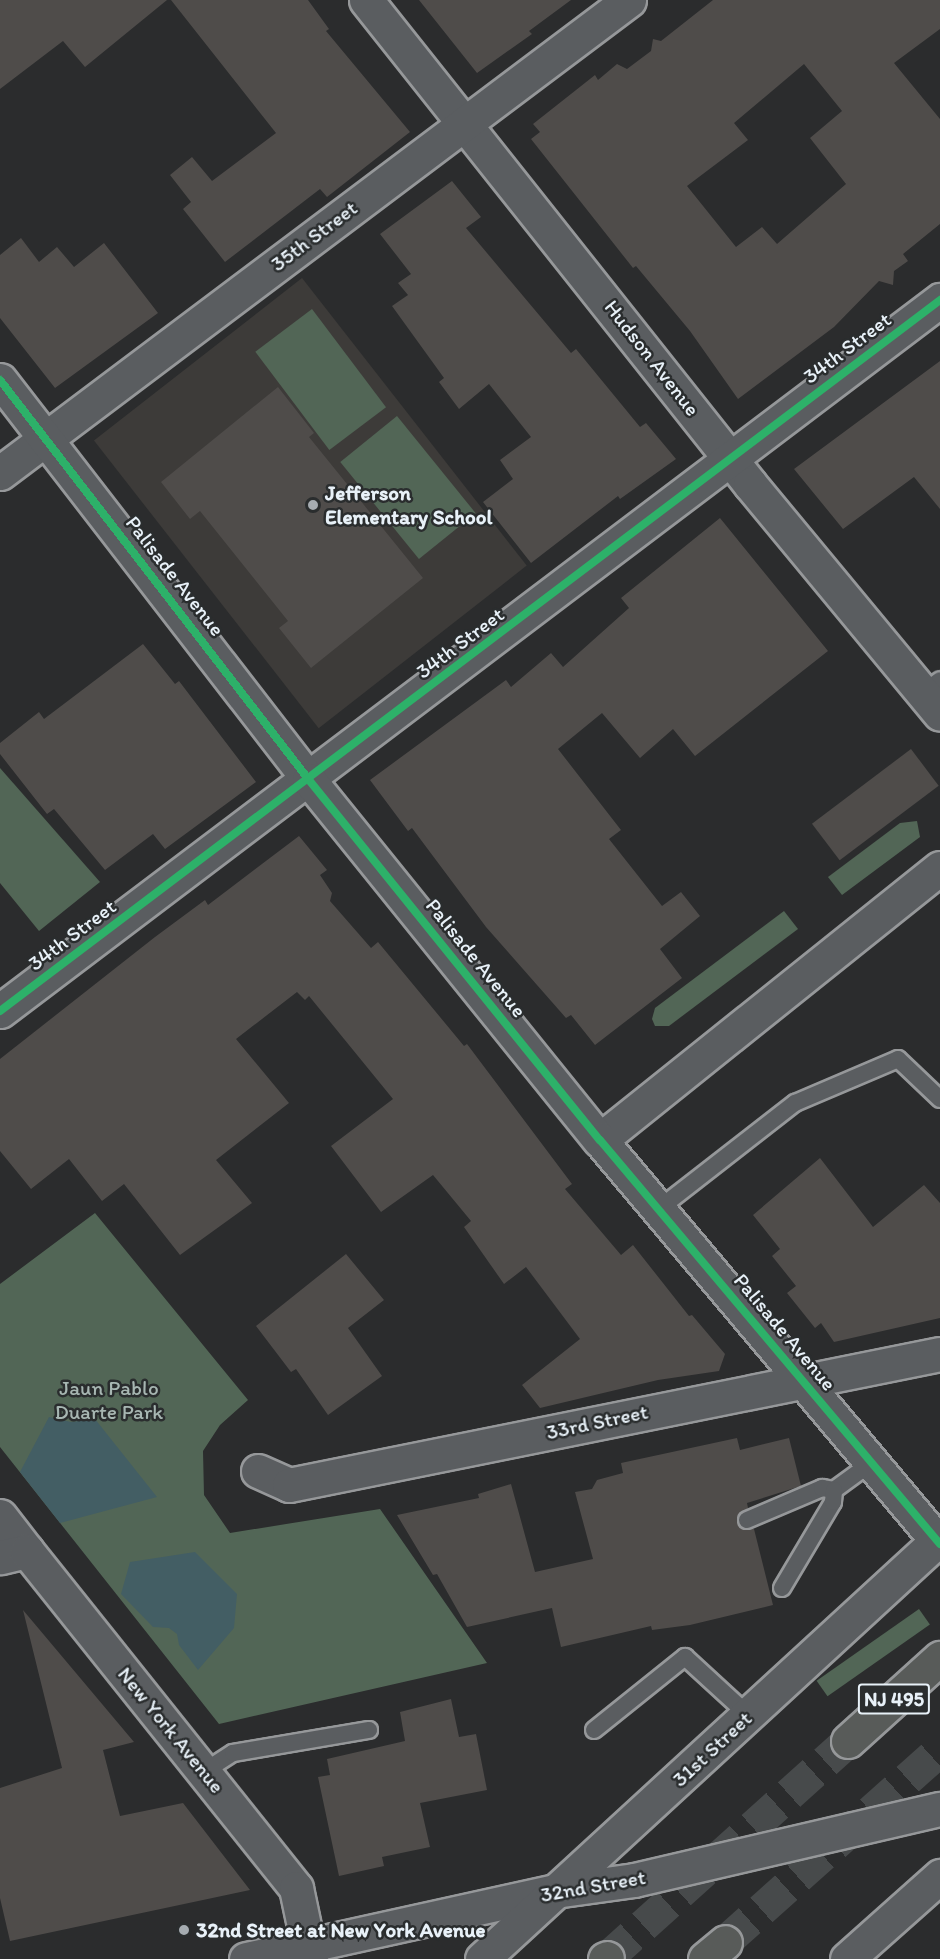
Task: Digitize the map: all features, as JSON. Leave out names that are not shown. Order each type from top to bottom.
[{"type":"highway","name":"NJ 495","points":[[849,1741],[940,1658]]},
{"type":"street","name":"Hudson Avenue","points":[[366,0],[731,459],[934,696]]},
{"type":"street","name":"35th Street","points":[[0,474],[629,0]]},
{"type":"street","name":"34th Street","points":[[0,1011],[309,780],[940,300]]},
{"type":"street","name":"Palisade Avenue","points":[[0,380],[309,780],[600,1140],[660,1208],[801,1381],[939,1541]]},
{"type":"street","points":[[600,1140],[940,868]]},
{"type":"street","name":"33rd Street","points":[[258,1471],[289,1485],[940,1354]]},
{"type":"street","name":"New York Avenue","points":[[0,1516],[14,1554],[205,1771],[296,1888],[310,1953]]},
{"type":"street","name":"31st Street","points":[[483,1959],[939,1541]]},
{"type":"street","name":"32nd Street","points":[[246,1959],[310,1953],[555,1891],[634,1880],[940,1809]]},
{"type":"street","points":[[847,1959],[940,1876]]},
{"type":"lane","points":[[660,1208],[795,1103],[878,1066],[897,1059],[940,1099]]},
{"type":"lane","points":[[747,1520],[822,1488],[834,1490],[871,1463]]},
{"type":"lane","points":[[782,1588],[833,1502],[834,1490]]},
{"type":"lane","points":[[594,1730],[685,1657],[748,1715]]},
{"type":"lane","points":[[205,1771],[233,1753],[369,1730]]},
{"type":"shaded area","name":"Jefferson Elementary School","points":[[302,278],[527,566],[319,728],[94,441]]},
{"type":"green space","points":[[312,309],[386,407],[329,450],[255,352]]},
{"type":"green space","points":[[397,416],[476,513],[419,559],[340,462]]},
{"type":"green space","points":[[0,768],[100,882],[39,931],[0,883]]},
{"type":"green space","points":[[917,821],[920,837],[842,895],[828,877],[900,823]]},
{"type":"green space","points":[[784,911],[798,929],[669,1026],[655,1026],[652,1019],[655,1008]]},
{"type":"green space","name":"Jaun Pablo Duarte Park","points":[[95,1213],[248,1400],[220,1425],[203,1451],[204,1495],[230,1533],[380,1509],[487,1663],[219,1724],[0,1447],[0,1284]]},
{"type":"green space","points":[[919,1609],[930,1625],[828,1696],[817,1681]]},
{"type":"water","points":[[49,1417],[71,1422],[95,1419],[157,1497],[60,1523],[20,1472]]},
{"type":"water","points":[[195,1552],[237,1594],[234,1628],[198,1670],[179,1645],[177,1634],[169,1628],[153,1627],[121,1594],[130,1562]]},
{"type":"building","points":[[0,0],[167,0],[85,67],[63,41],[0,89]]},
{"type":"building","points":[[171,0],[308,0],[329,29],[326,31],[410,132],[327,197],[320,189],[225,262],[183,209],[191,202],[170,175],[192,157],[212,181],[276,133]]},
{"type":"building","points":[[419,0],[571,0],[529,31],[532,34],[477,73]]},
{"type":"building","points":[[713,0],[940,0],[940,29],[894,63],[940,119],[940,224],[903,254],[908,261],[894,271],[893,285],[879,281],[834,327],[738,399],[690,331],[636,266],[633,268],[531,139],[540,132],[533,124],[595,75],[598,80],[617,64],[627,69],[651,51],[653,39],[661,41]],"holes":[[[804,64],[842,111],[810,138],[846,184],[777,244],[762,227],[736,247],[687,186],[748,140],[734,123]]]},
{"type":"building","points":[[452,181],[481,217],[466,228],[571,353],[576,349],[640,427],[646,423],[676,459],[620,499],[618,496],[531,563],[483,502],[513,479],[500,460],[531,437],[489,384],[459,409],[439,382],[444,378],[392,306],[408,295],[398,283],[411,274],[380,234]]},
{"type":"building","points":[[21,238],[39,262],[57,247],[74,267],[104,243],[158,313],[55,388],[0,318],[0,255]]},
{"type":"building","points":[[940,361],[940,509],[914,477],[843,529],[794,469]]},
{"type":"building","points":[[278,387],[314,433],[309,437],[423,578],[311,668],[279,628],[288,621],[200,511],[190,519],[161,482]]},
{"type":"building","points":[[720,518],[828,651],[695,756],[673,729],[640,758],[602,713],[558,749],[621,830],[609,839],[662,906],[681,892],[700,916],[660,949],[682,978],[595,1045],[571,1015],[566,1018],[486,927],[412,828],[408,831],[370,780],[506,680],[511,687],[551,653],[563,667],[629,608],[621,598]]},
{"type":"building","points":[[143,644],[175,684],[179,681],[256,782],[165,849],[153,834],[105,870],[54,809],[47,814],[0,754],[0,743],[39,712],[44,719]]},
{"type":"building","points":[[911,749],[939,786],[840,860],[812,824]]},
{"type":"building","points":[[299,836],[327,870],[320,875],[332,893],[330,901],[371,948],[378,942],[464,1046],[467,1044],[572,1184],[565,1189],[621,1255],[633,1245],[689,1316],[692,1315],[725,1354],[719,1371],[658,1380],[540,1408],[522,1385],[580,1339],[526,1267],[504,1284],[464,1227],[471,1221],[433,1175],[381,1212],[331,1146],[393,1099],[309,996],[305,1000],[297,992],[236,1039],[289,1103],[216,1160],[252,1203],[180,1255],[124,1184],[102,1201],[69,1159],[31,1189],[0,1151],[0,1059],[155,937],[205,900],[208,905]]},
{"type":"building","points":[[820,1158],[873,1227],[924,1185],[940,1203],[940,1318],[834,1342],[821,1323],[815,1328],[787,1293],[796,1286],[772,1256],[780,1249],[753,1215]]},
{"type":"building","points":[[346,1254],[384,1300],[348,1328],[382,1376],[328,1415],[296,1369],[291,1372],[256,1326]]},
{"type":"building","points":[[737,1438],[740,1450],[789,1438],[801,1486],[747,1503],[748,1508],[737,1518],[741,1529],[754,1529],[773,1605],[690,1625],[652,1630],[651,1626],[561,1647],[552,1608],[467,1627],[437,1574],[433,1575],[397,1515],[479,1498],[478,1494],[511,1484],[535,1572],[593,1559],[575,1492],[592,1489],[597,1480],[623,1473],[621,1463]]},
{"type":"building","points":[[23,1610],[134,1742],[103,1750],[120,1816],[183,1803],[250,1890],[10,1941],[0,1898],[0,1788],[62,1768]]},
{"type":"building","points":[[451,1699],[459,1737],[476,1734],[487,1790],[420,1803],[430,1847],[382,1857],[384,1866],[339,1876],[318,1777],[330,1775],[327,1759],[405,1741],[400,1712]]},
{"type":"tunnel","points":[[607,1958],[848,1741]]},
{"type":"tunnel","points":[[725,1942],[940,1750]]},
{"type":"cycle path","points":[[0,1011],[940,300]]},
{"type":"cycle path","points":[[0,380],[309,780],[600,1140],[940,1544]]},
{"type":"place","name":"Jefferson Elementary School","points":[[313,505]]},
{"type":"place","name":"32nd Street at New York Avenue","points":[[184,1930]]}]
